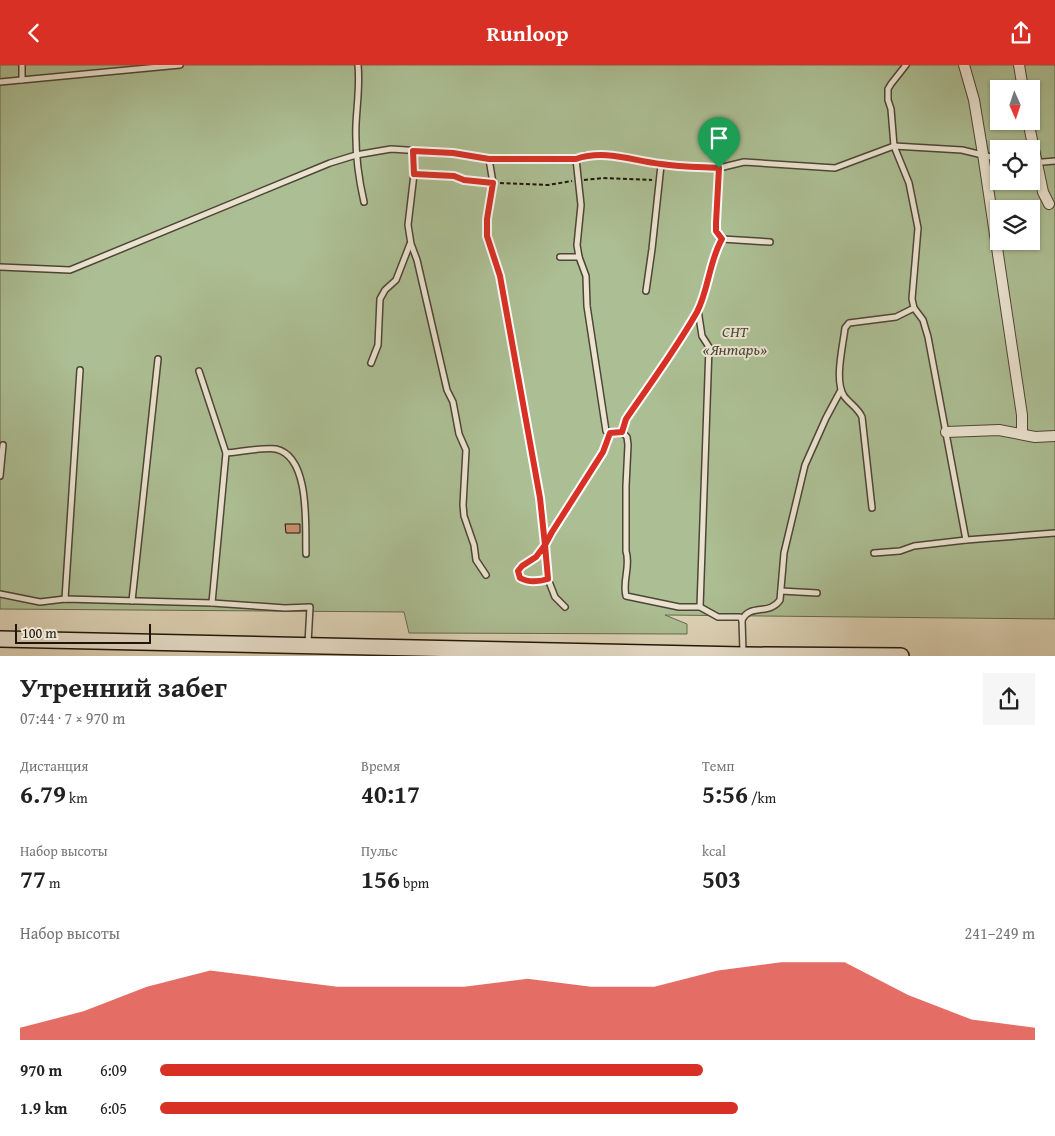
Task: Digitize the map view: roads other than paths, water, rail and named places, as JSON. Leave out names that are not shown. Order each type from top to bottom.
[{"type":"main road","points":[[0,639],[743,655],[901,656]]},
{"type":"street","points":[[964,65],[974,100],[983,154],[1020,405],[1022,434]]},
{"type":"street","points":[[1019,65],[1022,80]]},
{"type":"street","points":[[1040,182],[1049,203]]},
{"type":"street","points":[[946,431],[999,430],[1035,437],[1055,436]]},
{"type":"lane","points":[[22,65],[22,80]]},
{"type":"lane","points":[[103,65],[103,72]]},
{"type":"lane","points":[[0,82],[179,65]]},
{"type":"lane","points":[[358,65],[356,155],[357,172],[364,202]]},
{"type":"lane","points":[[906,65],[888,89],[894,146],[909,183],[918,228],[912,299],[914,307],[923,320],[928,337],[966,540]]},
{"type":"lane","points":[[0,267],[70,270],[330,163],[356,155],[391,149],[453,153],[489,159],[576,159],[586,155],[612,155],[661,165],[719,168],[744,162],[835,168],[894,146],[962,150],[990,156]]},
{"type":"lane","points":[[413,151],[414,174],[408,225],[411,244],[419,269],[447,390],[453,402],[459,434],[466,451],[462,505],[476,560],[486,575]]},
{"type":"lane","points":[[489,159],[493,183],[487,219],[487,236],[500,276],[540,498],[548,579],[555,597],[565,607]]},
{"type":"lane","points":[[576,159],[582,205],[577,245],[586,276],[588,306],[606,431],[610,433],[622,432],[627,437],[628,445],[626,551],[629,559],[624,588],[626,596],[680,607],[700,607],[718,617],[740,617],[742,620]]},
{"type":"lane","points":[[1040,162],[1055,161]]},
{"type":"lane","points":[[646,291],[661,165]]},
{"type":"lane","points":[[719,168],[716,231],[722,239],[770,242]]},
{"type":"lane","points":[[622,432],[626,419],[698,311],[712,271],[715,251],[722,239]]},
{"type":"lane","points":[[372,363],[378,345],[380,299],[385,290],[396,280],[411,244]]},
{"type":"lane","points":[[560,257],[579,257]]},
{"type":"lane","points":[[872,508],[862,417],[841,390],[839,371],[845,329],[849,323],[896,317],[914,307]]},
{"type":"lane","points":[[698,311],[702,336],[709,347],[700,607]]},
{"type":"lane","points":[[132,601],[158,359]]},
{"type":"lane","points":[[65,599],[80,370]]},
{"type":"lane","points":[[199,371],[226,453],[212,603]]},
{"type":"lane","points":[[743,655],[742,620],[745,614],[751,611],[769,609],[780,600],[784,553],[804,465],[826,417],[841,390]]},
{"type":"lane","points":[[548,579],[539,582],[526,581],[520,578],[518,571],[536,557],[545,545],[603,452],[610,433]]},
{"type":"lane","points":[[0,476],[3,445]]},
{"type":"lane","points":[[226,453],[275,449],[285,453],[295,463],[304,495],[306,554]]},
{"type":"lane","points":[[874,553],[900,551],[914,546],[966,540],[1055,533]]},
{"type":"lane","points":[[781,591],[817,593]]},
{"type":"lane","points":[[0,594],[40,602],[65,599],[212,603],[286,608],[310,607],[308,645]]},
{"type":"park label","name":"СНТ «Янтарь»","points":[[735,340]]}]
